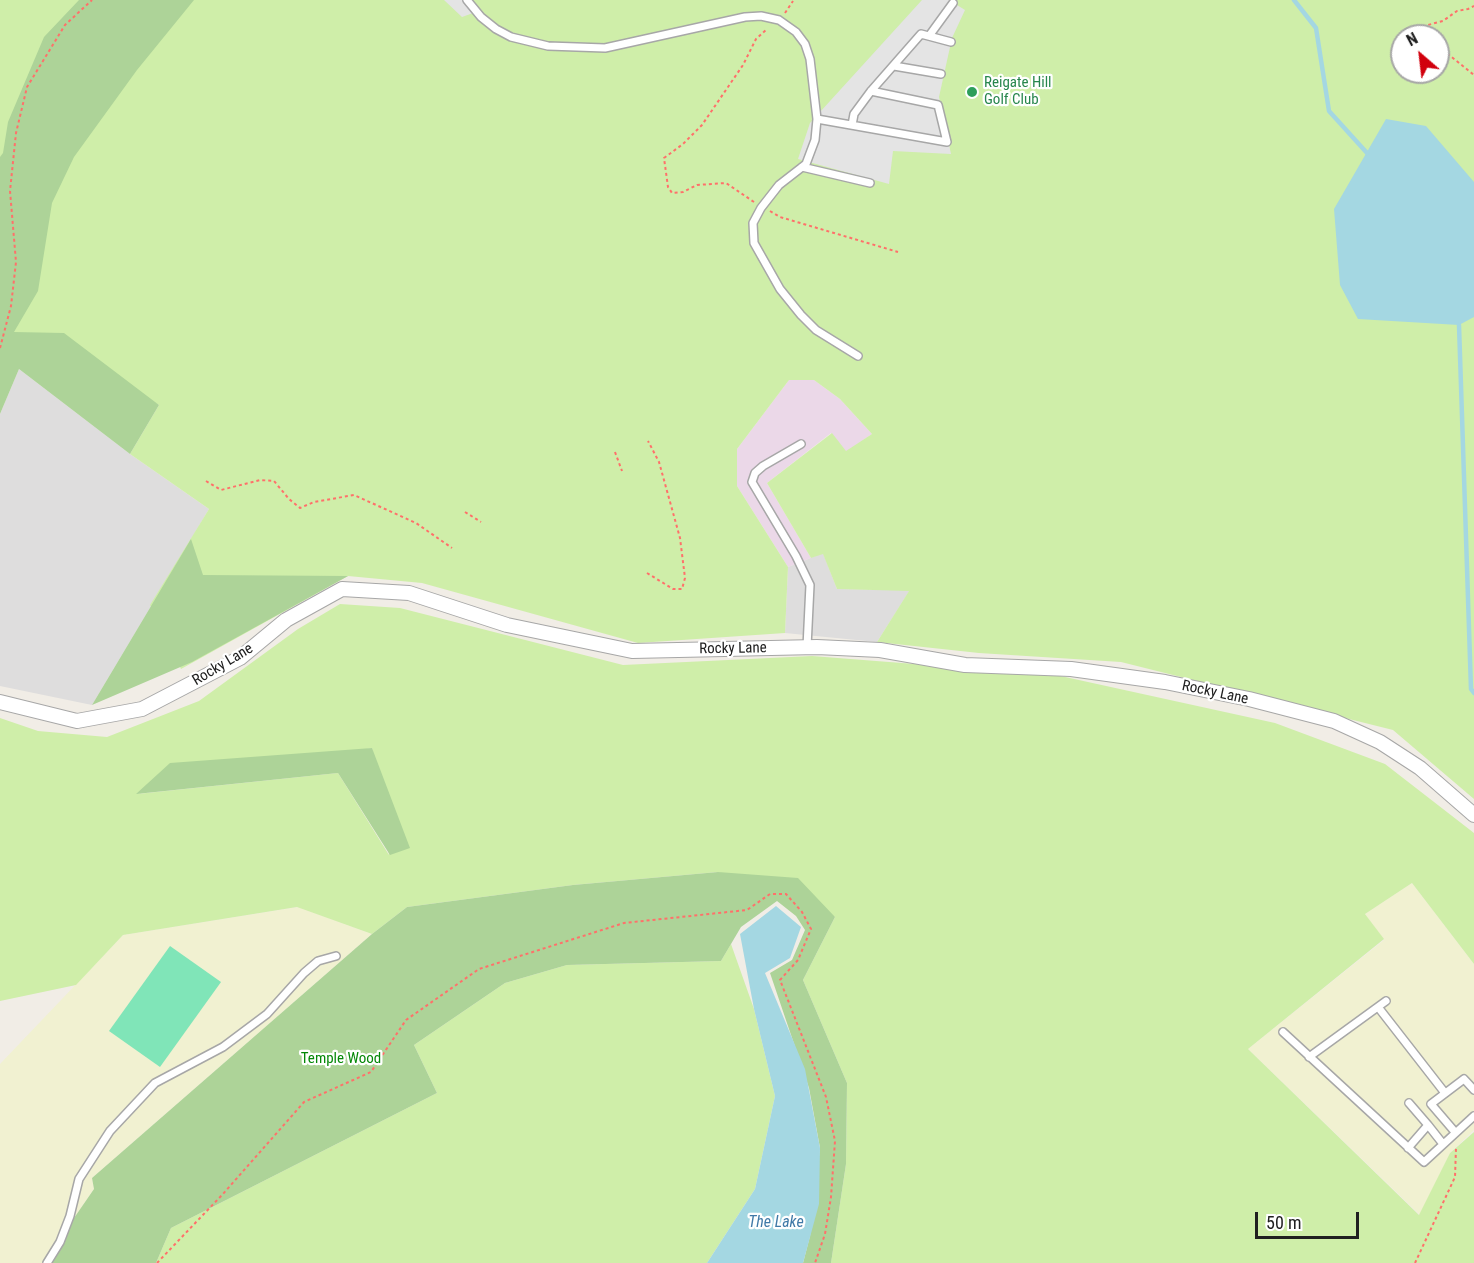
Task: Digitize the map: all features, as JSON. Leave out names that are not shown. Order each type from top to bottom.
[{"type":"street","name":"Rocky Lane","points":[[0,702],[77,721],[142,709],[240,658],[286,620],[342,589],[409,592],[507,625],[632,651],[807,647],[880,651],[965,665],[1071,669],[1165,682],[1249,699],[1334,721],[1380,742],[1420,768],[1474,815]]},
{"type":"lane","points":[[467,0],[481,17],[496,29],[511,37],[535,44],[577,48],[620,45],[745,17],[761,16],[779,21],[796,32],[805,44],[810,59],[817,119],[815,140],[806,164],[779,185],[762,207],[753,223],[754,243],[780,289],[816,330],[858,356]]},
{"type":"lane","points":[[929,36],[953,3]]},
{"type":"lane","points":[[852,125],[854,114],[871,91],[921,34],[951,42]]},
{"type":"lane","points":[[894,66],[941,74]]},
{"type":"lane","points":[[817,119],[946,142],[938,105],[871,91]]},
{"type":"lane","points":[[802,167],[870,183]]},
{"type":"lane","points":[[801,444],[763,466],[755,473],[752,482],[796,556],[810,585],[807,647]]},
{"type":"lane","points":[[47,1263],[60,1242],[70,1216],[78,1179],[110,1131],[155,1083],[223,1047],[267,1014],[318,961],[336,956]]},
{"type":"lane","points":[[1309,1057],[1386,1001]]},
{"type":"lane","points":[[1378,1006],[1445,1093]]},
{"type":"lane","points":[[1283,1032],[1424,1162],[1474,1116]]},
{"type":"lane","points":[[1453,1135],[1431,1104],[1464,1079],[1474,1090]]},
{"type":"lane","points":[[1409,1103],[1443,1144]]},
{"type":"lane","points":[[1408,1148],[1428,1125]]},
{"type":"path","points":[[0,348],[11,306],[16,262],[10,191],[16,133],[27,87],[65,26],[92,0]]},
{"type":"path","points":[[793,1],[779,21],[760,34],[743,66],[702,125],[683,144],[664,158],[668,187],[672,193],[683,192],[697,185],[726,183],[780,217],[898,252]]},
{"type":"path","points":[[1432,24],[1443,21],[1457,11],[1474,6]]},
{"type":"path","points":[[1450,56],[1474,75]]},
{"type":"path","points":[[647,573],[673,589],[682,589],[685,578],[680,538],[659,462],[648,441]]},
{"type":"path","points":[[615,452],[622,471]]},
{"type":"path","points":[[206,481],[221,490],[260,480],[274,481],[289,500],[300,508],[314,502],[354,495],[416,523],[452,548]]},
{"type":"path","points":[[465,512],[481,522]]},
{"type":"path","points":[[157,1263],[222,1195],[304,1102],[371,1072],[406,1020],[479,969],[624,923],[747,910],[770,894],[786,894],[802,912],[811,929],[798,960],[780,980],[826,1097],[834,1142],[831,1197],[825,1234],[815,1263]]},
{"type":"path","points":[[1415,1263],[1455,1177],[1456,1147],[1453,1135]]},
{"type":"shaded area","points":[[444,0],[463,0],[473,13],[462,17]]},
{"type":"shaded area","points":[[922,0],[949,0],[965,10],[952,38],[939,97],[951,154],[893,151],[889,184],[798,159],[810,123]]},
{"type":"shaded area","points":[[19,369],[130,454],[209,509],[92,705],[0,686],[0,414]]},
{"type":"shaded area","points":[[789,380],[814,380],[840,399],[872,434],[846,452],[831,433],[767,483],[811,558],[788,567],[737,486],[737,449]]},
{"type":"shaded area","points":[[823,553],[837,589],[910,590],[877,642],[785,633],[788,567]]},
{"type":"green space","name":"Reigate Hill Golf Club","points":[[0,0],[1474,0],[1474,799],[1393,730],[1121,662],[979,653],[877,642],[909,591],[837,589],[823,554],[811,558],[767,483],[832,433],[846,451],[872,434],[840,399],[814,380],[789,380],[737,449],[737,486],[788,567],[785,633],[638,643],[422,583],[348,576],[181,669],[150,605],[209,509],[130,454],[159,405],[13,332],[0,312]]},
{"type":"green space","points":[[79,0],[194,0],[137,70],[74,157],[52,203],[38,291],[14,332],[64,333],[159,405],[130,454],[19,369],[0,414],[0,157],[3,153],[8,122],[44,37]]},
{"type":"green space","points":[[191,539],[203,575],[348,576],[192,662],[92,705]]},
{"type":"green space","points":[[340,604],[400,608],[623,665],[812,656],[1056,675],[1275,723],[1385,764],[1474,833],[1474,964],[1412,883],[1365,914],[1384,939],[1248,1049],[1419,1215],[1450,1153],[1474,1132],[1474,1263],[831,1263],[846,1164],[847,1083],[803,980],[835,917],[718,872],[573,885],[407,907],[372,934],[297,907],[123,935],[76,985],[0,1001],[0,718],[38,731],[107,737],[199,701],[298,629]],"holes":[[[372,748],[389,855],[338,773],[137,794]]]},
{"type":"green space","points":[[372,748],[410,848],[390,855],[338,773],[136,794],[170,763]]},
{"type":"green space","name":"Temple Wood","points":[[718,872],[798,878],[835,917],[803,980],[847,1083],[846,1164],[831,1263],[803,1263],[810,1236],[820,1148],[809,1088],[770,973],[792,960],[805,930],[796,916],[777,901],[741,927],[721,961],[567,965],[505,983],[414,1045],[437,1093],[171,1228],[156,1263],[43,1263],[94,1189],[92,1178],[372,934],[407,907],[573,885]]},
{"type":"green space","points":[[1412,883],[1474,964],[1474,1130],[1450,1153],[1420,1215],[1248,1049],[1384,940],[1365,914]]},
{"type":"green space","points":[[298,907],[372,934],[92,1178],[94,1189],[43,1263],[0,1263],[0,1064],[123,935]]},
{"type":"green space","points":[[731,944],[754,1009],[775,1096],[755,1189],[707,1263],[156,1263],[171,1228],[437,1093],[414,1045],[505,983],[567,965],[721,961]]},
{"type":"green space","points":[[170,946],[221,982],[160,1067],[109,1031]]},
{"type":"water","points":[[1386,119],[1426,126],[1474,182],[1474,317],[1459,325],[1358,319],[1340,285],[1334,209]]},
{"type":"water","name":"The Lake","points":[[776,906],[801,927],[790,958],[765,973],[805,1069],[820,1148],[819,1204],[803,1263],[707,1263],[755,1189],[775,1096],[754,1009],[740,934]]},
{"type":"waterway","points":[[1294,0],[1316,28],[1329,111],[1367,153]]},
{"type":"waterway","points":[[1459,325],[1471,689],[1474,693]]},
{"type":"place","name":"Reigate Hill Golf Club","points":[[972,92]]}]
